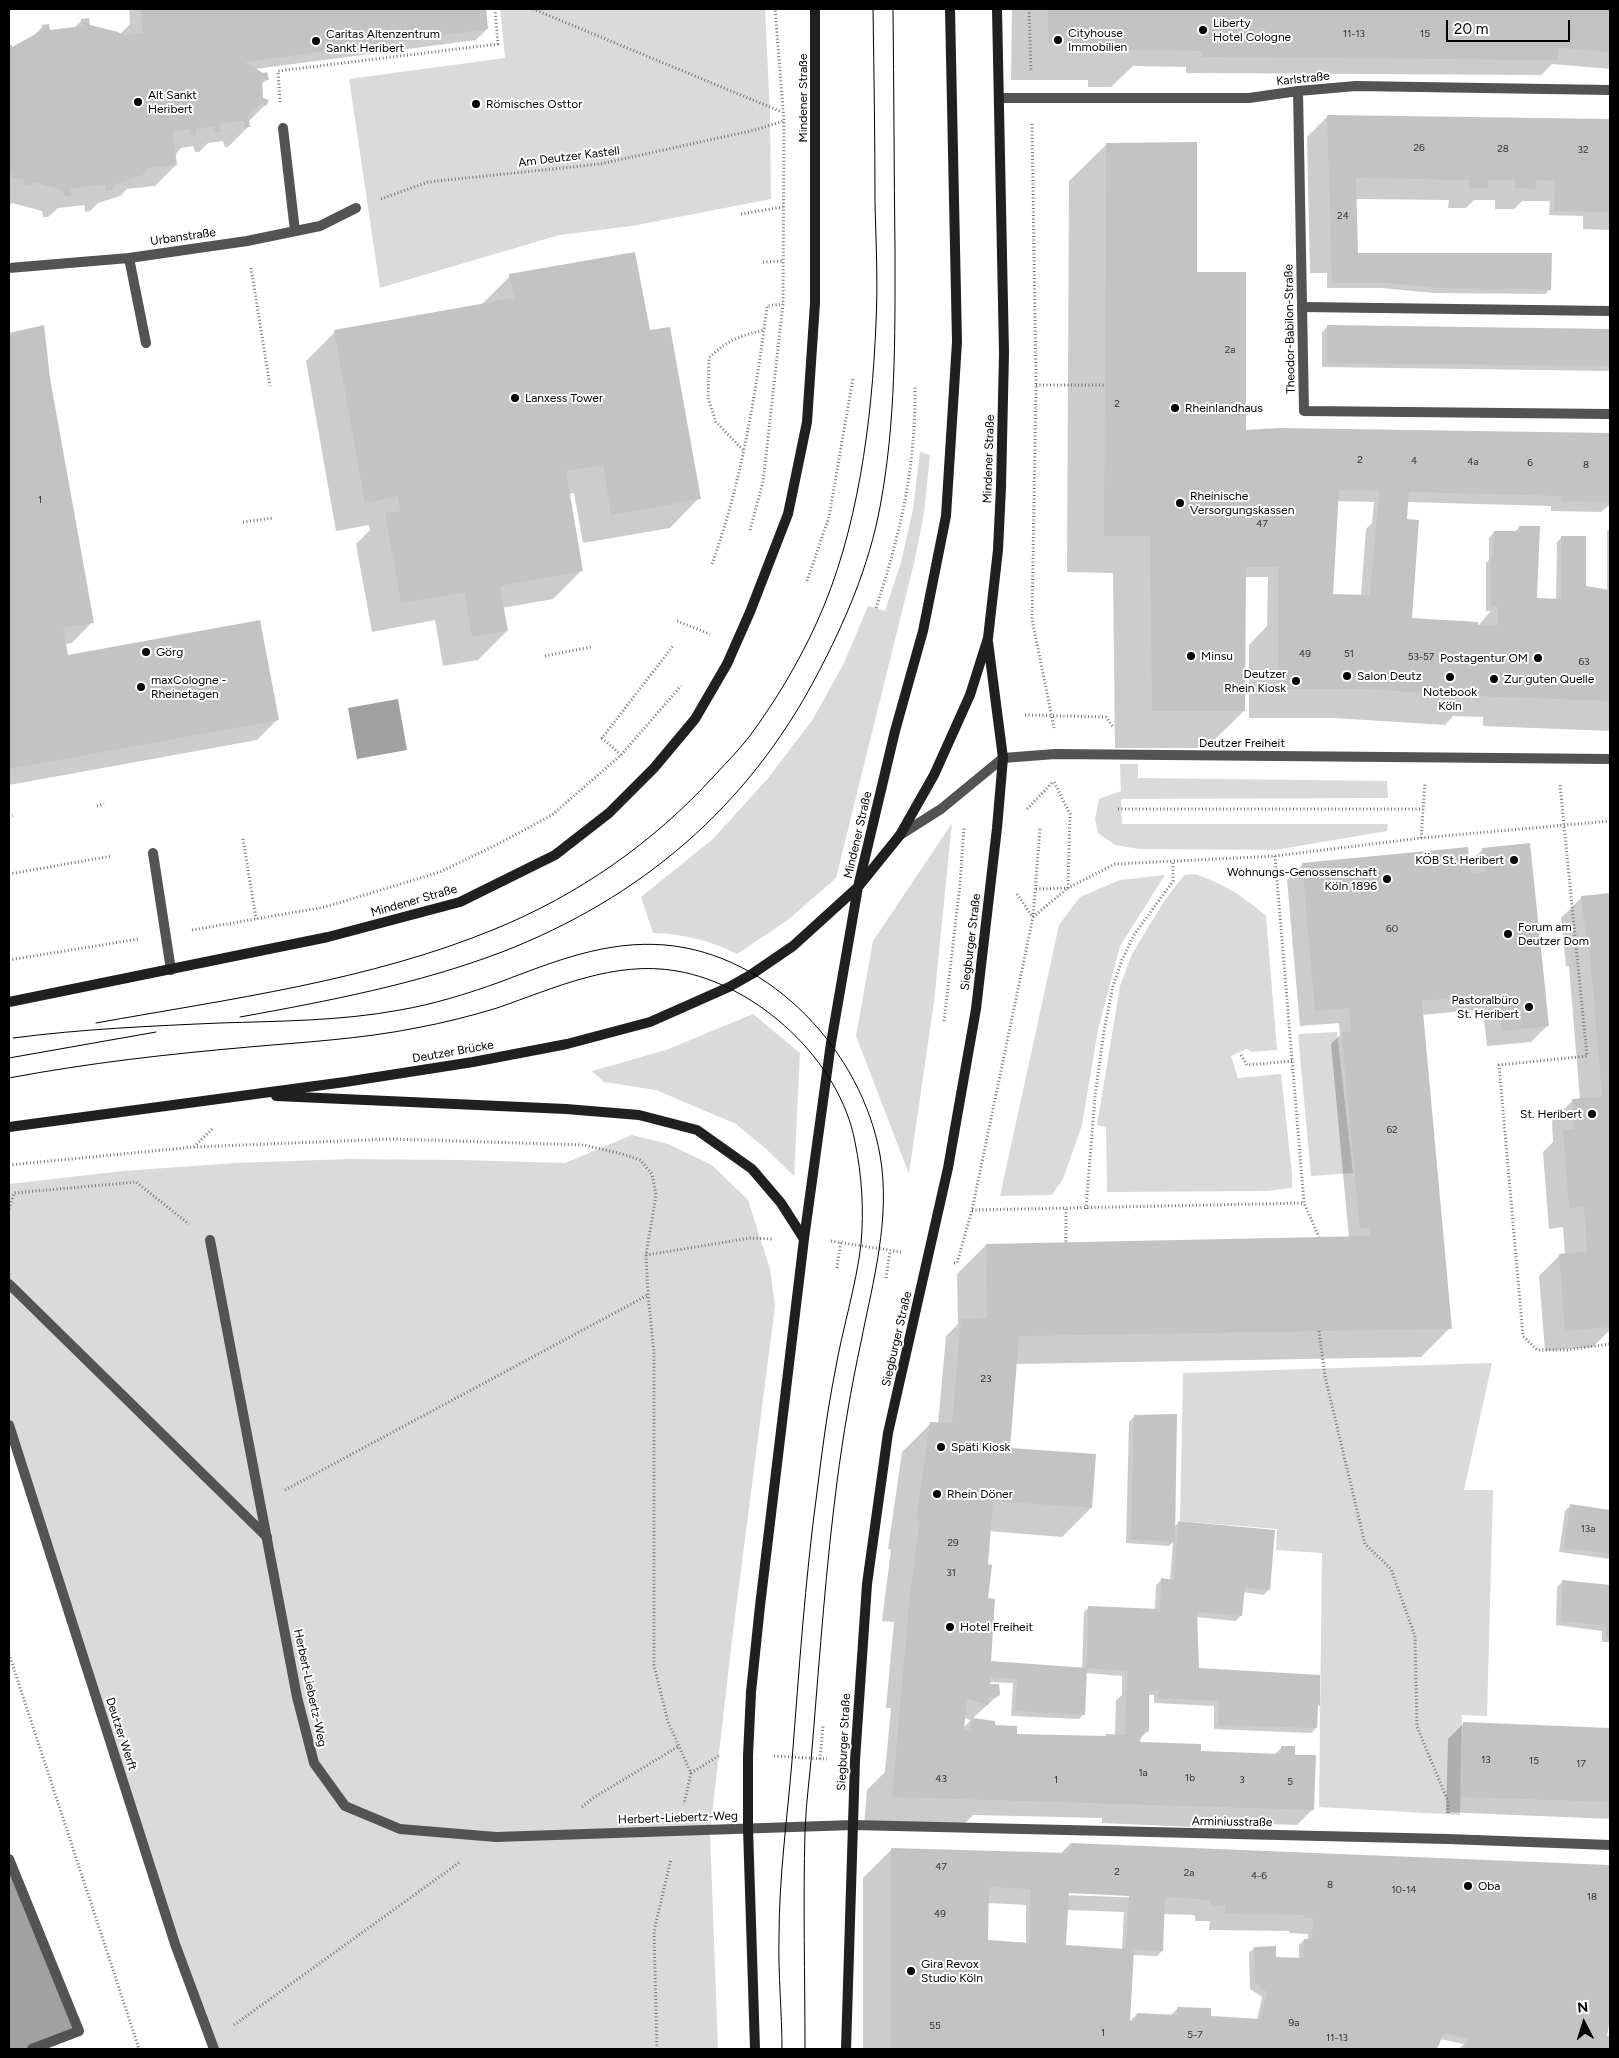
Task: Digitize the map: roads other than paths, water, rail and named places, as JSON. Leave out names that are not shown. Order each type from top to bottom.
[{"type":"main road","name":"Mindener Straße","points":[[172,970],[328,937],[460,902],[555,855],[563,849],[609,813],[654,768],[695,719],[727,664],[750,612],[788,514],[807,422],[815,303],[815,9]]},
{"type":"main road","name":"Mindener Straße","points":[[858,887],[896,731],[923,631],[946,516],[957,342],[950,9]]},
{"type":"main road","name":"Mindener Straße","points":[[858,887],[900,835],[934,775],[970,694],[988,638],[998,550],[1004,353],[997,9]]},
{"type":"main road","name":"Siegburger Straße","points":[[846,2049],[855,1760],[868,1584],[888,1433],[948,1168],[976,1009],[996,838],[1003,758],[988,638]]},
{"type":"main road","name":"Deutzer Brücke","points":[[9,1127],[473,1062],[567,1044],[650,1022],[729,987],[752,974],[793,946],[858,887]]},
{"type":"main road","points":[[755,2049],[748,1828],[748,1756],[751,1692],[804,1239],[831,1043],[858,887]]},
{"type":"main road","points":[[9,1002],[172,970]]},
{"type":"main road","points":[[248,1094],[566,1109],[639,1115],[697,1130],[752,1169],[781,1203],[804,1239]]},
{"type":"street","name":"Karlstraße","points":[[1000,98],[1249,98],[1298,90],[1356,86],[1610,90]]},
{"type":"street","name":"Theodor-Babilon-Straße","points":[[1298,90],[1304,411],[1610,414]]},
{"type":"street","points":[[282,128],[295,231]]},
{"type":"street","name":"Urbanstraße","points":[[9,268],[129,258],[246,241],[320,226],[356,208]]},
{"type":"street","points":[[129,258],[146,343]]},
{"type":"street","points":[[1302,307],[1610,311]]},
{"type":"street","name":"Deutzer Freiheit","points":[[1003,758],[1084,754],[1610,759]]},
{"type":"street","points":[[900,835],[941,809],[1003,758]]},
{"type":"street","points":[[153,853],[172,970]]},
{"type":"street","name":"Herbert-Liebertz-Weg","points":[[210,1240],[297,1697],[314,1763],[346,1806],[400,1829],[496,1837],[853,1825]]},
{"type":"street","points":[[9,1284],[266,1538]]},
{"type":"street","name":"Deutzer Werft","points":[[9,1425],[172,1934],[212,2046]]},
{"type":"street","name":"Arminiusstraße","points":[[853,1825],[1448,1839],[1610,1845]]},
{"type":"street","points":[[9,1859],[79,2031],[32,2049]]},
{"type":"tram line","points":[[96,1023],[247,996],[348,975],[447,947],[495,929],[556,900],[613,865],[640,845],[690,800],[749,737],[786,681],[817,622],[843,551],[853,514],[860,476],[871,398],[877,308],[873,9]]},
{"type":"tram line","points":[[240,1017],[372,991],[438,973],[502,952],[553,930],[600,904],[645,875],[686,843],[724,806],[758,766],[789,723],[817,675],[855,593],[875,529],[885,475],[894,379],[893,9]]},
{"type":"tram line","points":[[13,1038],[116,1028],[310,1020],[378,1014],[413,1008],[450,998],[580,954],[601,949],[643,944],[665,945],[704,952],[741,967],[775,989],[806,1015],[832,1046],[854,1080],[870,1117],[880,1155],[883,1202],[882,1226],[875,1273],[842,1447],[826,1578],[806,1808],[804,1913],[805,2049]]},
{"type":"tram line","points":[[9,1078],[129,1060],[395,1032],[477,1014],[585,978],[630,969],[677,971],[707,979],[737,992],[765,1010],[791,1031],[813,1056],[832,1083],[846,1112],[855,1142],[859,1168],[862,1218],[859,1260],[827,1417],[806,1592],[780,1893],[779,1951],[782,2049]]},
{"type":"tram line","points":[[9,1058],[156,1032]]},
{"type":"place","name":"Liberty Hotel Cologne","points":[[1203,30]]},
{"type":"place","name":"Cityhouse Immobilien","points":[[1058,40]]},
{"type":"place","name":"Caritas Altenzentrum Sankt Heribert","points":[[316,41]]},
{"type":"place","name":"Alt Sankt Heribert","points":[[138,102]]},
{"type":"place","name":"Römisches Osttor","points":[[476,104]]},
{"type":"place","name":"Lanxess Tower","points":[[515,398]]},
{"type":"place","name":"Rheinlandhaus","points":[[1175,408]]},
{"type":"place","name":"Rheinische Versorgungskassen","points":[[1180,503]]},
{"type":"place","name":"Görg","points":[[146,652]]},
{"type":"place","name":"Minsu","points":[[1191,656]]},
{"type":"place","name":"Postagentur OM","points":[[1538,658]]},
{"type":"place","name":"Salon Deutz","points":[[1347,676]]},
{"type":"place","name":"Notebook Köln","points":[[1450,677]]},
{"type":"place","name":"Zur guten Quelle","points":[[1494,679]]},
{"type":"place","name":"Deutzer Rhein Kiosk","points":[[1296,681]]},
{"type":"place","name":"maxCologne - Rheinetagen","points":[[141,687]]},
{"type":"place","name":"KÖB St. Heribert","points":[[1514,860]]},
{"type":"place","name":"Wohnungs-Genossenschaft Köln 1896","points":[[1387,879]]},
{"type":"place","name":"Forum am Deutzer Dom","points":[[1508,934]]},
{"type":"place","name":"Pastoralbüro St. Heribert","points":[[1529,1007]]},
{"type":"place","name":"St. Heribert","points":[[1592,1114]]},
{"type":"place","name":"Späti Kiosk","points":[[941,1447]]},
{"type":"place","name":"Rhein Döner","points":[[937,1494]]},
{"type":"place","name":"Hotel Freiheit","points":[[950,1627]]},
{"type":"place","name":"Oba","points":[[1468,1886]]},
{"type":"place","name":"Gira Revox Studio Köln","points":[[911,1971]]}]
